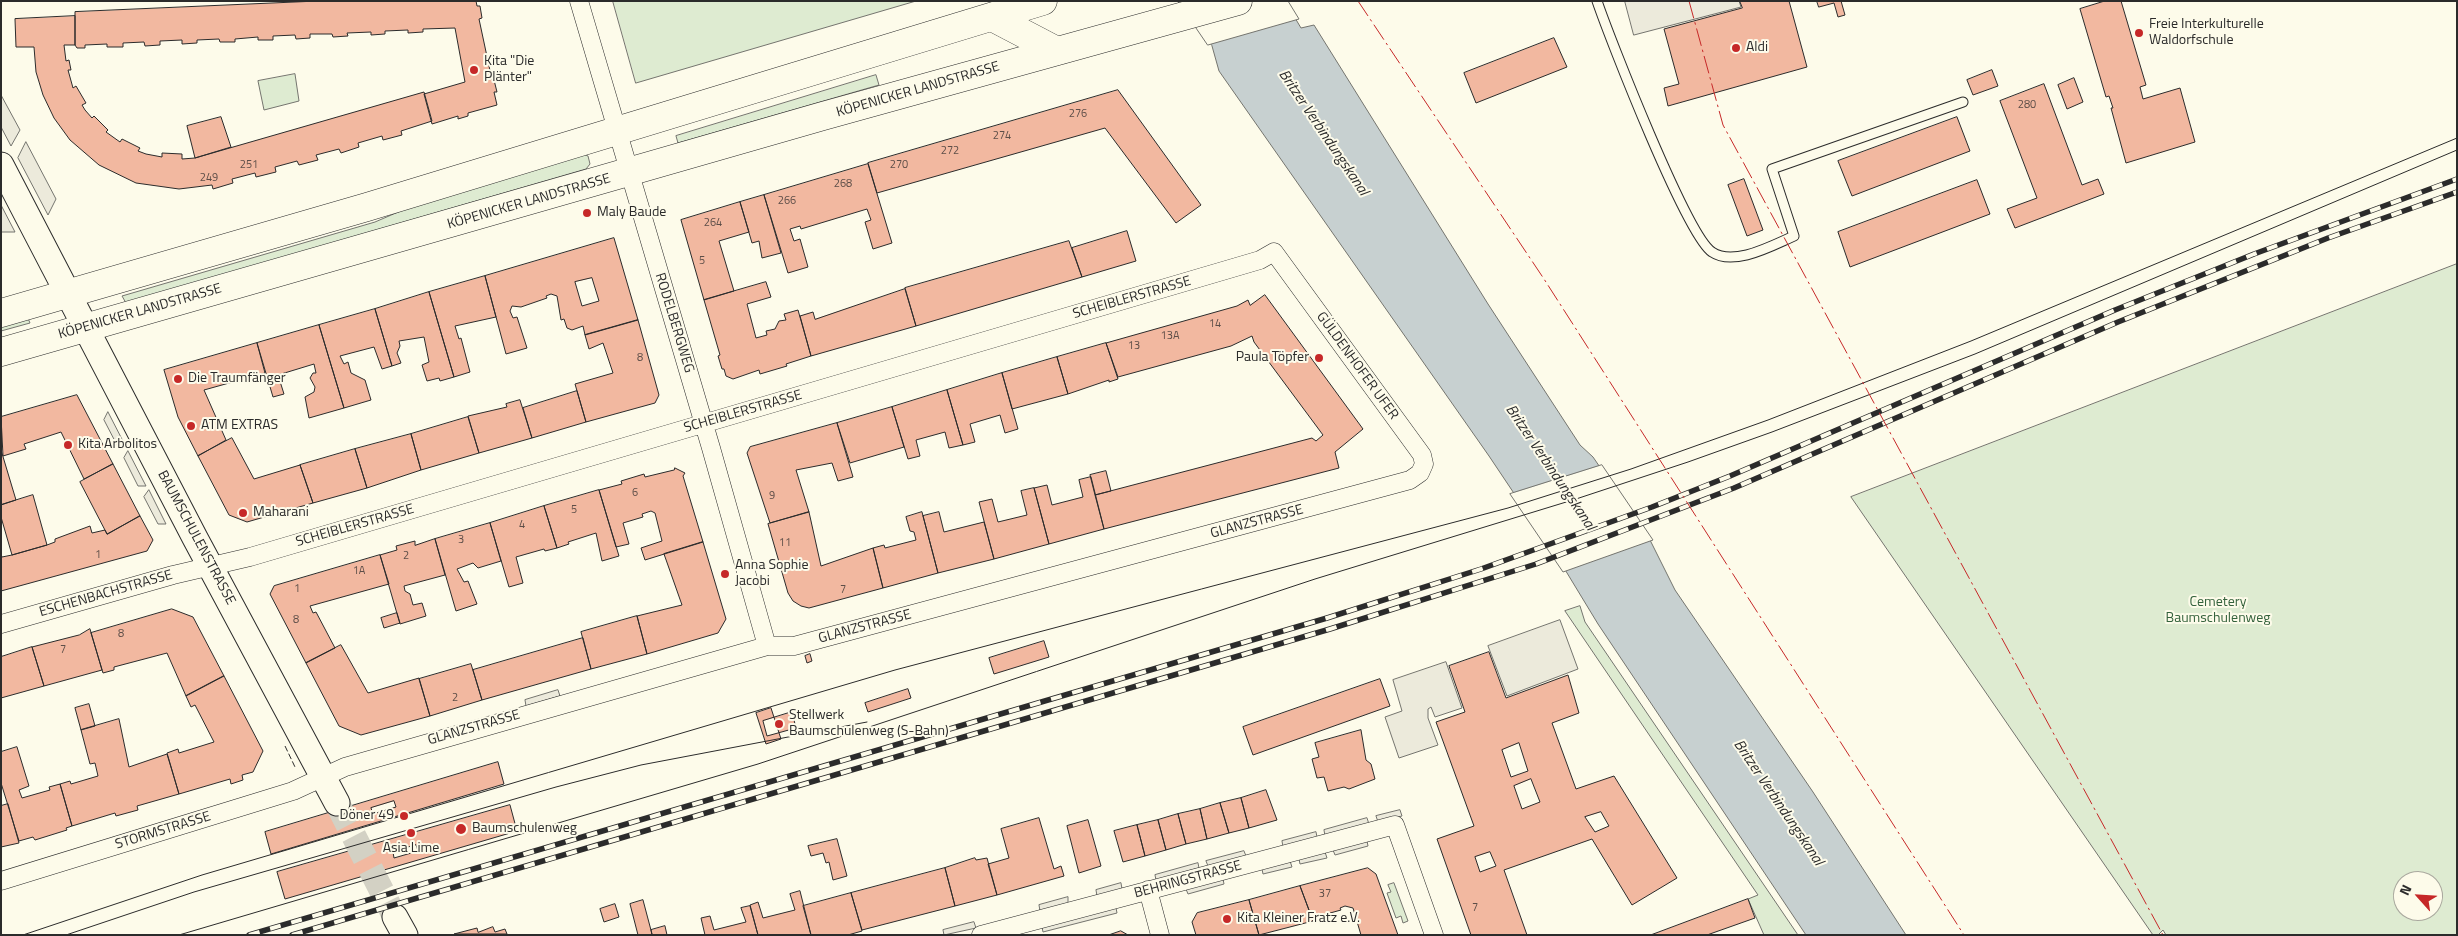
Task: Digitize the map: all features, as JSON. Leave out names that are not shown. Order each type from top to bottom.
[{"type":"main road","points":[[1,313],[618,131],[1043,1]]},
{"type":"main road","name":"KÖPENICKER LANDSTRASSE","points":[[1,352],[629,172],[1057,51],[1176,20],[1238,1]]},
{"type":"main road","points":[[992,17],[1057,51]]},
{"type":"main road","name":"BAUMSCHULENSTRASSE","points":[[1,165],[337,803]]},
{"type":"street","name":"RODELBERGWEG","points":[[579,1],[704,424],[767,646]]},
{"type":"street","name":"SCHEIBLERSTRASSE","points":[[211,566],[704,424],[1260,260],[1274,252]]},
{"type":"street","name":"GÜLDENHOFER UFER","points":[[1274,252],[1422,455],[1424,464],[1420,473],[1410,480]]},
{"type":"street","name":"GLANZSTRASSE","points":[[323,777],[345,767],[430,741],[767,646],[794,646],[1410,480]]},
{"type":"street","name":"ESCHENBACHSTRASSE","points":[[1,624],[211,566]]},
{"type":"street","name":"STORMSTRASSE","points":[[1,881],[293,791],[323,777]]},
{"type":"street","name":"BEHRINGSTRASSE","points":[[981,935],[1395,825],[1434,935]]},
{"type":"street","points":[[1148,890],[1160,935]]},
{"type":"lane","points":[[1597,1],[1622,66],[1675,189],[1701,241],[1712,252],[1723,257],[1752,254],[1794,236],[1772,169],[1963,102]]},
{"type":"green space","points":[[613,1],[916,1],[636,83]]},
{"type":"green space","points":[[295,74],[299,101],[264,110],[258,81]]},
{"type":"green space","points":[[876,75],[879,85],[678,143],[676,136]]},
{"type":"green space","points":[[582,153],[588,156],[590,164],[586,169],[126,303],[122,296],[375,222],[426,200]]},
{"type":"green space","name":"Cemetery Baumschulenweg","points":[[2457,264],[2457,935],[2166,935],[2163,930],[2158,935],[2153,935],[1851,497]]},
{"type":"green space","points":[[27,316],[30,323],[1,331],[1,324]]},
{"type":"green space","points":[[1580,606],[1585,622],[1798,935],[1764,935],[1748,899],[1758,895],[1565,611]]},
{"type":"green space","points":[[1394,883],[1408,921],[1403,923],[1401,916],[1396,918],[1387,893],[1391,892],[1388,885]]},
{"type":"shaded area","points":[[1625,1],[1739,1],[1741,7],[1634,35]]},
{"type":"shaded area","points":[[1,95],[20,130],[11,146],[1,127]]},
{"type":"shaded area","points":[[26,142],[56,199],[48,215],[18,158]]},
{"type":"shaded area","points":[[1,205],[15,232],[1,232]]},
{"type":"shaded area","points":[[108,412],[126,447],[118,447],[104,420]]},
{"type":"shaded area","points":[[128,451],[146,486],[138,486],[124,458]]},
{"type":"shaded area","points":[[149,490],[166,524],[158,524],[144,497]]},
{"type":"shaded area","points":[[1560,620],[1578,669],[1507,696],[1488,646]]},
{"type":"shaded area","points":[[1446,662],[1462,708],[1435,717],[1431,707],[1428,709],[1428,718],[1438,745],[1399,758],[1385,717],[1402,711],[1393,680]]},
{"type":"shaded area","points":[[558,690],[560,696],[526,706],[525,700]]},
{"type":"shaded area","points":[[1400,810],[1402,816],[1378,822],[1376,816]]},
{"type":"shaded area","points":[[1367,818],[1369,824],[1325,836],[1324,830]]},
{"type":"shaded area","points":[[1316,832],[1317,837],[1283,847],[1282,841]]},
{"type":"shaded area","points":[[1367,841],[1368,846],[1335,855],[1333,850]]},
{"type":"shaded area","points":[[1244,851],[1246,856],[1208,866],[1206,861]]},
{"type":"shaded area","points":[[1325,852],[1327,858],[1300,864],[1299,859]]},
{"type":"shaded area","points":[[1290,861],[1292,867],[1263,874],[1262,869]]},
{"type":"shaded area","points":[[1198,863],[1199,868],[1156,880],[1155,875]]},
{"type":"shaded area","points":[[1223,879],[1224,884],[1188,894],[1186,889]]},
{"type":"shaded area","points":[[1121,883],[1122,889],[1097,896],[1096,890]]},
{"type":"shaded area","points":[[1068,897],[1068,903],[1040,911],[1039,905]]},
{"type":"shaded area","points":[[1116,908],[1117,913],[1043,932],[1042,927]]},
{"type":"shaded area","points":[[974,922],[976,928],[944,935],[943,930]]},
{"type":"water","name":"Britzer Verbindungskanal","points":[[1181,1],[1285,1],[1301,28],[1314,25],[1488,304],[1580,445],[1593,457],[1650,540],[1675,590],[1813,792],[1906,935],[1806,935],[1598,624],[1564,568],[1489,456],[1219,71],[1212,46]]},
{"type":"pier","points":[[1178,1],[1288,1],[1299,19],[1208,45]]},
{"type":"pier","points":[[1602,465],[1653,540],[1563,572],[1510,494]]},
{"type":"building","points":[[318,1],[476,1],[477,6],[480,6],[482,18],[479,19],[492,80],[494,80],[497,92],[494,92],[497,105],[468,113],[468,116],[458,119],[458,116],[432,124],[424,94],[465,82],[455,28],[423,29],[423,32],[408,33],[408,30],[385,31],[385,34],[371,35],[371,32],[347,33],[348,36],[333,37],[332,34],[310,34],[310,38],[296,39],[295,35],[273,36],[273,40],[258,40],[258,37],[235,39],[235,42],[220,42],[219,39],[197,40],[197,43],[182,44],[182,40],[160,41],[160,45],[145,46],[144,42],[123,43],[123,47],[107,47],[107,44],[85,45],[85,48],[77,48],[75,45],[75,12]]},
{"type":"building","name":"Aldi","points":[[1740,1],[1789,1],[1807,67],[1668,106],[1664,88],[1679,84],[1664,29],[1742,8]]},
{"type":"building","points":[[1817,1],[1841,1],[1845,15],[1838,17],[1834,3],[1819,7]]},
{"type":"building","points":[[2105,1],[2121,1],[2146,85],[2140,87],[2143,99],[2180,88],[2195,142],[2126,163],[2111,108],[2113,108],[2109,96],[2106,97],[2080,9]]},
{"type":"building","points":[[75,16],[75,45],[64,45],[66,61],[69,60],[71,70],[68,70],[73,88],[76,86],[86,103],[82,105],[85,110],[108,130],[106,132],[120,142],[122,139],[140,148],[138,151],[146,154],[162,157],[162,153],[182,154],[182,159],[195,158],[424,92],[432,121],[401,131],[402,135],[383,140],[382,136],[358,143],[359,147],[341,153],[339,149],[316,155],[318,160],[299,165],[297,161],[275,167],[276,172],[256,177],[255,173],[232,179],[233,183],[213,189],[212,185],[179,189],[136,183],[99,165],[70,140],[54,118],[43,95],[36,72],[34,47],[16,47],[15,19]]},
{"type":"building","points":[[1554,38],[1567,67],[1476,103],[1464,73]]},
{"type":"building","points":[[1992,70],[1998,86],[1973,95],[1967,80]]},
{"type":"building","points":[[2074,78],[2083,102],[2067,109],[2058,85]]},
{"type":"building","points":[[2044,84],[2082,185],[2098,179],[2104,194],[2015,228],[2007,209],[2037,198],[2000,101]]},
{"type":"building","points":[[1118,90],[1201,205],[1176,223],[1105,128],[877,193],[868,163]]},
{"type":"building","points":[[221,117],[231,147],[195,158],[187,126]]},
{"type":"building","points":[[1957,117],[1970,151],[1852,196],[1838,161]]},
{"type":"building","points":[[868,164],[892,243],[873,249],[865,222],[871,220],[867,209],[801,229],[800,226],[790,229],[794,241],[800,239],[808,267],[788,273],[764,195]]},
{"type":"building","points":[[1744,179],[1763,230],[1747,236],[1728,185]]},
{"type":"building","points":[[1977,180],[1990,214],[1850,267],[1838,232]]},
{"type":"building","points":[[764,195],[781,253],[762,258],[759,241],[752,243],[740,202]]},
{"type":"building","points":[[740,202],[749,232],[719,241],[734,291],[704,300],[681,220]]},
{"type":"building","points":[[1127,231],[1136,261],[1082,277],[1072,248]]},
{"type":"building","points":[[614,238],[638,320],[585,335],[583,326],[572,330],[567,328],[564,319],[561,320],[557,296],[551,294],[546,296],[547,298],[521,307],[512,306],[510,311],[513,318],[517,317],[527,348],[506,354],[485,276]],"holes":[[[592,278],[599,301],[582,306],[575,282]]]},
{"type":"building","points":[[1069,241],[1082,277],[916,326],[905,288]]},
{"type":"building","points":[[485,276],[496,317],[455,326],[459,339],[461,338],[470,372],[454,377],[429,292]]},
{"type":"building","points":[[766,282],[771,297],[747,304],[756,338],[767,335],[766,331],[775,329],[779,321],[786,320],[784,314],[798,310],[811,356],[760,374],[759,370],[733,379],[726,376],[724,369],[722,369],[718,356],[720,355],[704,300]]},
{"type":"building","points":[[905,289],[916,326],[811,356],[800,316],[813,312],[815,319]]},
{"type":"building","points":[[429,292],[454,377],[440,381],[439,378],[427,381],[422,365],[429,362],[424,337],[399,341],[400,346],[397,353],[401,363],[392,366],[375,309]]},
{"type":"building","points":[[1265,295],[1363,429],[1335,452],[1339,468],[1104,529],[1095,495],[1312,438],[1316,441],[1323,435],[1254,342],[1252,336],[1231,346],[1118,377],[1106,343],[1237,306],[1248,300],[1250,305]]},
{"type":"building","points":[[375,309],[392,366],[382,369],[374,347],[340,356],[344,364],[348,362],[351,373],[365,380],[371,400],[344,408],[319,325]]},
{"type":"building","points":[[638,320],[659,395],[655,403],[586,422],[575,384],[613,373],[603,343],[589,349],[585,335]]},
{"type":"building","points":[[319,325],[344,408],[309,418],[305,397],[314,392],[315,387],[310,378],[313,373],[316,373],[314,364],[278,375],[284,394],[273,397],[257,343]]},
{"type":"building","points":[[257,343],[265,373],[204,390],[226,440],[198,456],[178,417],[164,370]]},
{"type":"building","points":[[1106,343],[1118,379],[1109,382],[1109,380],[1068,394],[1057,357]]},
{"type":"building","points":[[1057,357],[1068,394],[1012,409],[1002,373]]},
{"type":"building","points":[[1002,373],[1018,429],[1005,433],[1000,415],[970,424],[975,442],[963,445],[947,390]]},
{"type":"building","points":[[947,390],[963,445],[949,448],[945,432],[916,440],[920,456],[908,459],[892,407]]},
{"type":"building","points":[[577,391],[586,422],[532,438],[523,408]]},
{"type":"building","points":[[77,395],[113,464],[84,479],[61,432],[24,444],[26,449],[3,456],[1,417]]},
{"type":"building","points":[[520,400],[532,438],[479,453],[468,416],[507,407],[506,404]]},
{"type":"building","points":[[892,407],[904,447],[850,463],[837,423]]},
{"type":"building","points":[[468,417],[479,453],[421,470],[411,434]]},
{"type":"building","points":[[837,423],[853,477],[838,481],[832,463],[796,470],[809,512],[770,523],[747,453],[750,447]]},
{"type":"building","points":[[411,434],[421,470],[367,488],[355,449]]},
{"type":"building","points":[[232,438],[254,479],[300,465],[313,503],[247,522],[229,515],[198,456]]},
{"type":"building","points":[[355,449],[367,488],[313,503],[300,465]]},
{"type":"building","points":[[1,450],[16,500],[1,505]]},
{"type":"building","points":[[113,464],[140,516],[107,534],[80,482]]},
{"type":"building","points":[[675,468],[685,473],[683,476],[703,542],[645,560],[641,548],[662,541],[655,513],[651,511],[642,514],[643,517],[623,523],[629,544],[616,547],[599,490],[622,484],[621,481],[644,474],[645,477],[674,470]]},
{"type":"building","points":[[1106,471],[1111,491],[1095,495],[1090,475]]},
{"type":"building","points":[[1091,477],[1104,529],[1049,544],[1034,488],[1047,485],[1052,505],[1083,497],[1079,480]]},
{"type":"building","points":[[1034,488],[1049,544],[994,559],[979,502],[992,499],[998,522],[1027,515],[1021,491]]},
{"type":"building","points":[[599,490],[619,556],[602,561],[596,533],[568,542],[569,544],[557,548],[544,506]]},
{"type":"building","points":[[33,495],[47,545],[12,555],[1,517],[1,505]]},
{"type":"building","points":[[544,506],[557,548],[545,551],[544,549],[516,557],[523,583],[509,587],[490,523]]},
{"type":"building","points":[[809,512],[821,566],[873,548],[883,588],[809,608],[793,601],[788,593],[768,524]]},
{"type":"building","points":[[922,512],[938,573],[883,588],[873,548],[884,545],[885,548],[916,540],[914,532],[910,531],[906,517]]},
{"type":"building","points":[[939,512],[944,532],[984,522],[994,559],[938,573],[923,516]]},
{"type":"building","points":[[140,516],[153,540],[147,551],[1,591],[1,555],[2,557],[12,555],[47,545],[55,542],[55,539],[90,526],[92,533],[105,530],[107,534]]},
{"type":"building","points":[[490,523],[501,561],[478,568],[473,563],[457,569],[464,582],[468,581],[477,604],[456,611],[435,539]]},
{"type":"building","points":[[435,539],[445,575],[404,586],[405,591],[410,594],[413,605],[422,603],[426,616],[400,624],[380,555],[397,550],[396,546],[415,541],[415,545]]},
{"type":"building","points":[[703,542],[726,619],[718,633],[647,654],[637,616],[682,605],[664,554]]},
{"type":"building","points":[[380,555],[389,584],[310,606],[313,613],[316,612],[335,648],[306,663],[270,594],[274,586]]},
{"type":"building","points":[[172,609],[193,617],[224,676],[186,696],[167,653],[114,667],[114,670],[103,673],[91,633]]},
{"type":"building","points":[[397,613],[400,623],[384,628],[381,618]]},
{"type":"building","points":[[637,616],[647,654],[591,669],[581,632]]},
{"type":"building","points":[[90,629],[102,670],[44,686],[32,647],[79,635]]},
{"type":"building","points":[[583,638],[591,669],[482,700],[473,670]]},
{"type":"building","points":[[1044,641],[1049,657],[994,674],[989,658]]},
{"type":"building","points":[[341,645],[368,693],[419,678],[430,716],[361,735],[339,726],[306,663]]},
{"type":"building","points":[[32,647],[44,686],[1,698],[1,657]]},
{"type":"building","points":[[1489,652],[1506,698],[1568,675],[1579,713],[1552,723],[1576,789],[1614,776],[1677,878],[1632,905],[1592,839],[1504,870],[1527,935],[1471,935],[1437,839],[1474,826],[1436,722],[1465,712],[1449,666]],"holes":[[[1519,743],[1528,771],[1511,777],[1502,750]],[[1531,779],[1540,802],[1522,809],[1514,786]],[[1601,812],[1609,826],[1595,832],[1585,817]],[[1490,852],[1496,866],[1480,872],[1475,857]]]},
{"type":"building","points":[[810,654],[812,661],[807,663],[805,656]]},
{"type":"building","points":[[471,664],[482,700],[430,716],[419,679]]},
{"type":"building","points":[[224,676],[263,751],[253,772],[242,775],[243,780],[231,784],[230,779],[179,794],[167,753],[178,749],[179,753],[214,742],[195,705],[191,707],[186,696]]},
{"type":"building","points":[[1380,679],[1390,706],[1253,755],[1243,727]]},
{"type":"building","points":[[908,689],[911,698],[868,712],[865,703]]},
{"type":"building","points":[[89,704],[95,726],[81,730],[75,708]]},
{"type":"building","points":[[771,708],[781,739],[766,744],[756,713]]},
{"type":"building","name":"Stellwerk Baumschulenweg (S-Bahn)","points":[[792,712],[796,728],[767,736],[763,721]]},
{"type":"building","points":[[119,719],[129,767],[167,754],[179,794],[137,806],[138,810],[116,816],[115,813],[72,826],[60,784],[70,781],[71,784],[98,776],[95,763],[90,764],[81,730]]},
{"type":"building","points":[[1361,730],[1366,760],[1371,764],[1375,779],[1349,789],[1344,787],[1328,791],[1324,777],[1317,778],[1312,759],[1319,757],[1315,743]]},
{"type":"building","points":[[17,747],[29,786],[19,790],[22,798],[50,790],[49,787],[60,784],[72,826],[66,828],[67,830],[35,840],[33,837],[19,841],[1,783],[1,752]]},
{"type":"building","points":[[498,762],[504,784],[271,854],[265,832]]},
{"type":"building","points":[[1266,790],[1277,820],[1249,828],[1241,798]]},
{"type":"building","points":[[1241,798],[1249,828],[1229,833],[1220,803]]},
{"type":"building","points":[[394,801],[396,807],[373,814],[371,808]]},
{"type":"building","points":[[1220,803],[1229,833],[1207,839],[1200,809]]},
{"type":"building","points":[[8,804],[19,843],[1,847],[1,806]]},
{"type":"building","points":[[510,805],[517,831],[285,899],[277,872]]},
{"type":"building","points":[[1200,809],[1207,839],[1186,844],[1178,814]]},
{"type":"building","points":[[1178,814],[1186,844],[1166,850],[1158,820]]},
{"type":"building","points":[[1039,818],[1054,869],[1061,866],[1064,876],[997,895],[988,864],[1009,858],[1001,829]]},
{"type":"building","points":[[1088,820],[1101,866],[1079,873],[1067,826]]},
{"type":"building","points":[[1158,820],[1166,850],[1145,856],[1137,825]]},
{"type":"building","points":[[1137,825],[1145,856],[1123,862],[1114,831]]},
{"type":"building","points":[[837,839],[847,876],[833,880],[829,862],[826,863],[823,853],[811,856],[808,846]]},
{"type":"building","points":[[416,845],[418,851],[394,858],[393,852]]},
{"type":"building","points":[[975,858],[976,860],[987,858],[997,895],[955,906],[945,868]]},
{"type":"building","points":[[945,868],[955,906],[862,930],[851,893]]},
{"type":"building","points":[[1368,868],[1376,874],[1398,935],[1361,935],[1353,908],[1345,906],[1340,908],[1341,910],[1312,918],[1300,886]]},
{"type":"building","points":[[1300,886],[1313,921],[1259,935],[1249,900]]},
{"type":"building","points":[[800,891],[811,935],[758,935],[750,905],[758,902],[763,918],[795,910],[790,894]]},
{"type":"building","points":[[851,893],[862,931],[848,935],[811,935],[803,906]]},
{"type":"building","points":[[1748,899],[1755,918],[1707,935],[1651,935]]},
{"type":"building","points":[[643,900],[652,934],[650,935],[638,935],[630,904]]},
{"type":"building","points":[[1249,900],[1259,935],[1196,935],[1192,922],[1197,913]]},
{"type":"building","points":[[615,904],[619,917],[604,922],[600,909]]},
{"type":"building","points":[[750,906],[758,935],[705,935],[701,918],[710,916],[714,930],[746,922],[741,908]]},
{"type":"building","points":[[665,926],[667,935],[652,935],[651,930]]},
{"type":"building","points":[[493,927],[495,932],[505,929],[507,934],[454,934],[477,928],[478,932]]},
{"type":"building","points":[[1121,931],[1128,935],[1109,935]]},
{"type":"tunnel","points":[[337,803],[395,917]]},
{"type":"tram line","points":[[23,935],[202,875],[895,670],[1508,508],[1631,469],[1768,420],[1971,341],[2457,138]]},
{"type":"tram line","points":[[179,935],[758,764],[1315,579],[1576,499],[1688,462],[1772,432],[1975,354],[2457,150]]},
{"type":"tram line","points":[[66,935],[194,892],[556,787],[641,765],[867,722]]},
{"type":"railway","points":[[249,935],[1327,618],[1481,569],[1652,507],[1730,476],[2115,310],[2254,254],[2457,179]]},
{"type":"railway","points":[[292,935],[1330,629],[1536,564],[1734,488],[2118,322],[2328,238],[2457,192]]},
{"type":"fence","points":[[285,746],[295,767]]},
{"type":"power","points":[[1358,1],[1544,279],[1964,935]]},
{"type":"power","points":[[1689,1],[1723,125],[2163,935]]},
{"type":"place","name":"Freie Interkulturelle Waldorfschule","points":[[2139,33]]},
{"type":"place","name":"Aldi","points":[[1736,48]]},
{"type":"place","name":"Kita \"Die Plänter\"","points":[[474,70]]},
{"type":"place","name":"Maly Baude","points":[[587,213]]},
{"type":"place","name":"Paula Töpfer","points":[[1319,358]]},
{"type":"place","name":"Die Traumfänger","points":[[178,379]]},
{"type":"place","name":"ATM EXTRAS","points":[[191,426]]},
{"type":"place","name":"Kita Arbolitos","points":[[68,445]]},
{"type":"place","name":"Maharani","points":[[243,513]]},
{"type":"place","name":"Anna Sophie Jacobi","points":[[725,574]]},
{"type":"place","name":"Stellwerk Baumschulenweg (S-Bahn)","points":[[779,724]]},
{"type":"place","name":"Döner 49","points":[[404,816]]},
{"type":"place","name":"Baumschulenweg","points":[[461,829]]},
{"type":"place","name":"Asia Lime","points":[[411,833]]},
{"type":"place","name":"Kita Kleiner Fratz e.V.","points":[[1227,919]]}]
